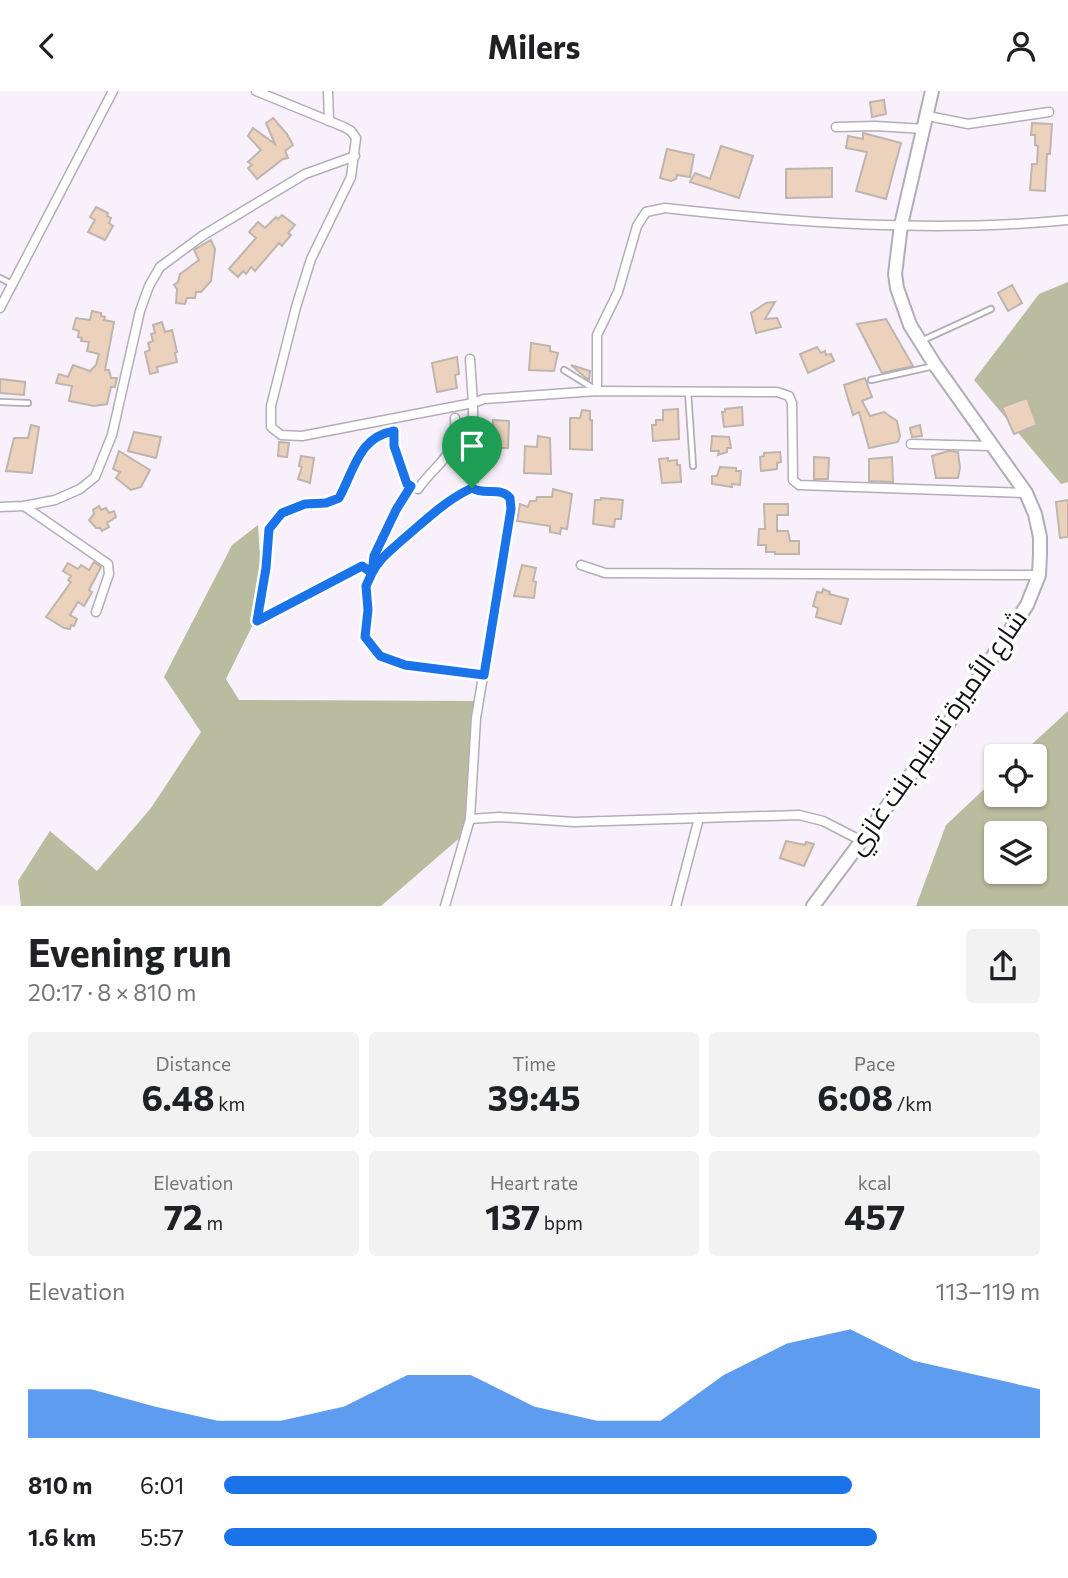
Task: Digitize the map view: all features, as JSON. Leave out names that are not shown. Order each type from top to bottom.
[{"type":"main road","name":"شارع الأميرة تسنيم بنت غازي","points":[[813,906],[944,730],[1000,648],[1027,604],[1039,575],[1040,537],[1035,514],[1026,493],[953,394],[910,325],[897,288],[896,262],[901,225],[932,91]]},
{"type":"street","points":[[0,308],[113,91]]},
{"type":"street","points":[[256,91],[354,134],[355,156],[347,186],[306,274],[273,396],[269,417],[271,427],[281,435],[302,436],[484,399],[597,391],[777,392],[789,396],[793,406],[793,480],[798,485],[1026,493]]},
{"type":"street","points":[[328,91],[329,121]]},
{"type":"street","points":[[928,115],[968,124],[1049,112]]},
{"type":"street","points":[[836,127],[925,129]]},
{"type":"street","points":[[0,507],[43,503],[68,495],[90,482],[100,469],[121,399],[140,311],[149,286],[160,267],[202,236],[305,174],[355,156]]},
{"type":"street","points":[[597,391],[597,335],[613,304],[637,226],[646,212],[665,208],[764,219],[901,225],[1028,225],[1068,221]]},
{"type":"street","points":[[470,359],[473,403],[472,488]]},
{"type":"street","points":[[372,573],[362,566],[257,621],[269,529],[282,513],[305,504],[326,503],[339,498],[363,447],[379,434],[394,431],[394,446],[407,484],[418,489],[450,451],[456,436],[455,418]]},
{"type":"street","points":[[911,444],[993,446]]},
{"type":"street","points":[[372,573],[374,556],[411,486]]},
{"type":"street","points":[[472,488],[455,496],[431,514],[378,560],[366,586],[368,610],[365,637],[380,656],[405,665],[484,675]]},
{"type":"street","points":[[444,906],[470,819],[476,718],[511,509],[510,498],[503,492],[477,491],[472,488]]},
{"type":"street","points":[[24,506],[108,564],[109,574],[96,613]]},
{"type":"street","points":[[581,565],[605,573],[1039,575]]},
{"type":"street","points":[[470,819],[499,817],[574,822],[799,815],[823,821],[862,841]]},
{"type":"street","points":[[676,906],[699,818]]},
{"type":"lane","points":[[0,278],[13,285]]},
{"type":"lane","points":[[920,341],[990,309]]},
{"type":"lane","points":[[871,380],[935,365]]},
{"type":"lane","points":[[564,370],[597,391]]},
{"type":"lane","points":[[688,392],[693,466]]},
{"type":"lane","points":[[0,402],[28,403]]},
{"type":"green space","points":[[1068,282],[1068,482],[1061,484],[974,380],[1039,294]]},
{"type":"green space","points":[[258,525],[263,604],[226,679],[239,700],[484,701],[463,835],[381,906],[21,906],[18,881],[50,831],[97,871],[151,808],[201,732],[164,677],[232,545]]},
{"type":"green space","points":[[1068,711],[1068,906],[916,906],[946,825],[984,789],[984,807],[1047,807],[1047,744],[1032,744]]},
{"type":"building","points":[[884,100],[886,114],[872,117],[870,102]]},
{"type":"building","points":[[273,118],[293,145],[285,151],[288,158],[257,179],[248,168],[252,165],[248,162],[261,150],[248,136],[253,128],[275,144],[266,123]]},
{"type":"building","points":[[1032,123],[1052,124],[1045,191],[1030,190],[1032,164],[1037,164],[1038,146],[1035,145],[1035,135],[1031,135]]},
{"type":"building","points":[[863,133],[901,143],[886,199],[856,191],[867,152],[846,148],[848,136],[863,139]]},
{"type":"building","points":[[721,146],[753,156],[739,198],[690,182],[695,173],[710,179]]},
{"type":"building","points":[[667,149],[694,155],[690,177],[677,175],[676,179],[671,181],[660,178]]},
{"type":"building","points":[[832,168],[832,197],[786,198],[786,169]]},
{"type":"building","points":[[96,207],[108,213],[107,216],[111,218],[109,223],[113,226],[105,240],[88,232],[95,220],[90,217]]},
{"type":"building","points":[[282,215],[295,225],[288,233],[291,235],[282,246],[279,243],[255,271],[251,267],[246,274],[243,271],[238,277],[229,269],[256,238],[249,232],[258,222],[265,228]]},
{"type":"building","points":[[211,240],[215,249],[211,281],[201,292],[196,292],[195,298],[187,298],[185,304],[176,303],[177,289],[174,285],[180,274],[199,260],[194,250]]},
{"type":"building","points":[[1012,285],[1022,303],[1008,311],[998,293]]},
{"type":"building","points":[[775,302],[765,319],[777,318],[781,327],[756,333],[751,313],[766,303]]},
{"type":"building","points":[[92,311],[101,313],[101,316],[105,317],[104,320],[114,322],[105,370],[109,370],[111,378],[117,378],[115,387],[111,387],[107,404],[94,406],[69,401],[72,386],[56,383],[59,374],[68,377],[73,365],[90,371],[96,365],[99,354],[87,351],[89,342],[81,341],[82,338],[78,337],[79,331],[73,329],[76,318],[90,320]]},
{"type":"building","points":[[886,319],[913,366],[882,373],[857,324]]},
{"type":"building","points":[[162,322],[165,332],[172,330],[177,362],[157,367],[158,372],[150,374],[145,352],[150,350],[148,343],[153,341],[153,325]]},
{"type":"building","points":[[531,343],[550,346],[550,351],[558,353],[554,371],[529,370]]},
{"type":"building","points":[[817,347],[821,353],[825,351],[826,355],[831,354],[834,361],[808,373],[800,354]]},
{"type":"building","points":[[457,357],[457,388],[437,392],[432,363]]},
{"type":"building","points":[[571,365],[590,371],[589,380],[587,379]]},
{"type":"building","points":[[865,378],[872,397],[862,401],[870,416],[884,412],[897,421],[900,436],[898,442],[869,448],[859,412],[853,415],[844,385]]},
{"type":"building","points":[[0,379],[25,382],[24,395],[0,393]]},
{"type":"building","points":[[1027,398],[1037,425],[1014,434],[1002,407]]},
{"type":"building","points":[[742,407],[743,425],[724,427],[722,412],[725,412],[725,409]]},
{"type":"building","points":[[678,409],[679,439],[653,441],[652,425],[656,425],[656,420],[663,420],[663,410]]},
{"type":"building","points":[[582,410],[590,411],[592,450],[570,449],[570,418],[580,418]]},
{"type":"building","points":[[493,420],[509,421],[508,448],[492,448]]},
{"type":"building","points":[[31,425],[39,427],[32,473],[6,471],[14,438],[28,438]]},
{"type":"building","points":[[920,425],[922,436],[912,437],[910,428]]},
{"type":"building","points":[[134,432],[161,437],[156,458],[128,451]]},
{"type":"building","points":[[538,436],[550,438],[551,474],[524,473],[525,446],[537,447]]},
{"type":"building","points":[[712,436],[729,437],[731,448],[718,455],[719,451],[711,451]]},
{"type":"building","points":[[279,442],[289,443],[287,457],[278,456]]},
{"type":"building","points":[[119,451],[150,470],[141,487],[131,490],[116,478],[120,472],[113,469]]},
{"type":"building","points":[[948,451],[958,452],[958,478],[936,478],[932,456]]},
{"type":"building","points":[[780,452],[781,462],[777,463],[777,469],[761,471],[760,457],[764,456],[764,453]]},
{"type":"building","points":[[301,456],[314,458],[310,483],[298,479],[302,467],[299,466]]},
{"type":"building","points":[[814,457],[829,458],[828,479],[814,479]]},
{"type":"building","points":[[892,457],[893,482],[869,481],[869,459]]},
{"type":"building","points":[[668,458],[668,461],[677,460],[677,465],[680,465],[681,482],[662,483],[659,459]]},
{"type":"building","points":[[720,467],[741,471],[740,485],[732,484],[732,487],[712,484],[712,476],[717,476]]},
{"type":"building","points":[[553,489],[572,494],[567,529],[561,528],[560,534],[550,532],[550,526],[517,521],[520,504],[528,507],[530,501],[536,501],[537,497],[552,497]]},
{"type":"building","points":[[595,500],[623,500],[621,519],[615,519],[614,527],[593,524]]},
{"type":"building","points":[[1068,500],[1068,537],[1060,538],[1056,502]]},
{"type":"building","points":[[764,504],[788,504],[788,515],[777,515],[777,531],[788,531],[790,541],[799,541],[799,554],[775,554],[766,552],[766,545],[758,545],[759,529],[765,529]]},
{"type":"building","points":[[99,506],[101,510],[106,508],[109,513],[114,511],[116,517],[107,523],[109,527],[102,531],[89,520],[94,514],[93,510]]},
{"type":"building","points":[[94,562],[101,567],[84,606],[78,602],[70,615],[77,619],[74,626],[71,625],[70,629],[64,628],[46,617],[71,582],[68,580],[71,576],[63,571],[68,563],[78,569],[81,565],[89,570]]},
{"type":"building","points":[[522,565],[536,568],[533,581],[536,582],[534,598],[514,596]]},
{"type":"building","points":[[823,589],[830,592],[829,594],[848,599],[841,624],[816,617],[818,608],[813,606],[817,592],[822,593]]},
{"type":"building","points":[[786,841],[814,844],[804,866],[780,858]]},
{"type":"route","points":[[472,488],[455,496],[431,514],[378,560],[372,573],[362,566],[257,621],[269,529],[282,513],[305,504],[326,503],[339,498],[363,447],[379,434],[394,431],[394,446],[407,484],[411,486],[374,556],[372,573],[366,586],[368,610],[365,637],[380,656],[405,665],[484,675],[511,509],[510,498],[506,493],[475,491],[472,488]]}]
